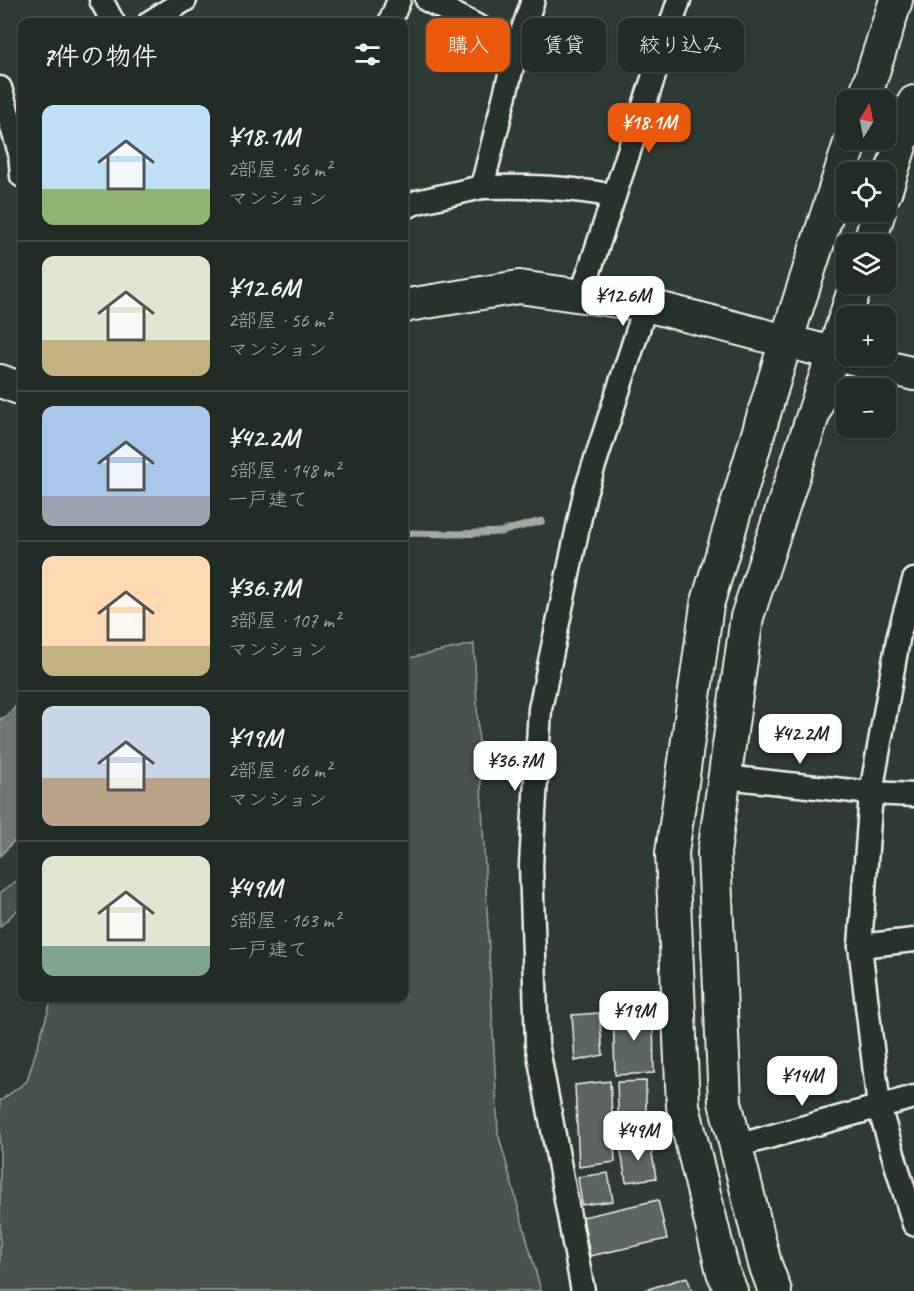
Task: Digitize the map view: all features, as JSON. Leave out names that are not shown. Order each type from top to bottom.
[{"type":"street","points":[[101,0],[111,18]]},
{"type":"street","points":[[157,18],[186,0]]},
{"type":"street","points":[[392,18],[399,0]]},
{"type":"street","points":[[427,0],[517,47]]},
{"type":"street","points":[[482,187],[517,47],[533,0]]},
{"type":"street","points":[[581,296],[679,0]]},
{"type":"street","points":[[867,90],[896,0]]},
{"type":"street","points":[[0,88],[18,146]]},
{"type":"street","points":[[895,162],[914,102]]},
{"type":"street","points":[[731,1291],[723,1272],[683,1106],[672,853],[707,606],[787,340],[848,150]]},
{"type":"street","points":[[408,206],[482,187],[543,186],[614,196]]},
{"type":"street","points":[[408,305],[519,287],[646,305],[914,374]]},
{"type":"street","points":[[775,1291],[765,1264],[725,1102],[714,854],[747,617],[853,294]]},
{"type":"street","points":[[583,1291],[537,1044],[531,865],[540,709],[585,493],[646,305]]},
{"type":"street","points":[[0,381],[18,388]]},
{"type":"street","points":[[914,580],[907,636],[871,793],[860,946],[879,1107],[914,1224]]},
{"type":"street","points":[[725,777],[871,793],[914,795]]},
{"type":"street","points":[[860,946],[914,940]]},
{"type":"street","points":[[736,1146],[914,1097]]},
{"type":"shaded area","points":[[474,644],[498,1133],[541,1291],[0,1291],[0,1101],[27,1081],[51,1002],[408,1002],[408,658]]},
{"type":"shaded area","points":[[18,704],[18,831],[14,841],[0,856],[0,719],[7,716]]},
{"type":"shaded area","points":[[18,880],[18,909],[0,927],[0,893]]},
{"type":"building","points":[[653,1009],[654,1073],[615,1075],[613,1011]]},
{"type":"building","points":[[599,1013],[603,1055],[575,1061],[572,1015]]},
{"type":"building","points":[[610,1081],[615,1162],[579,1167],[575,1085]]},
{"type":"building","points":[[646,1081],[646,1129],[619,1132],[617,1082]]},
{"type":"building","points":[[650,1141],[656,1178],[626,1182],[620,1145]]},
{"type":"building","points":[[608,1173],[613,1201],[582,1205],[578,1177]]},
{"type":"building","points":[[658,1200],[667,1239],[590,1256],[583,1217]]},
{"type":"building","points":[[687,1277],[692,1291],[642,1291]]},
{"type":"waterway","points":[[408,533],[500,532],[542,521]]}]
